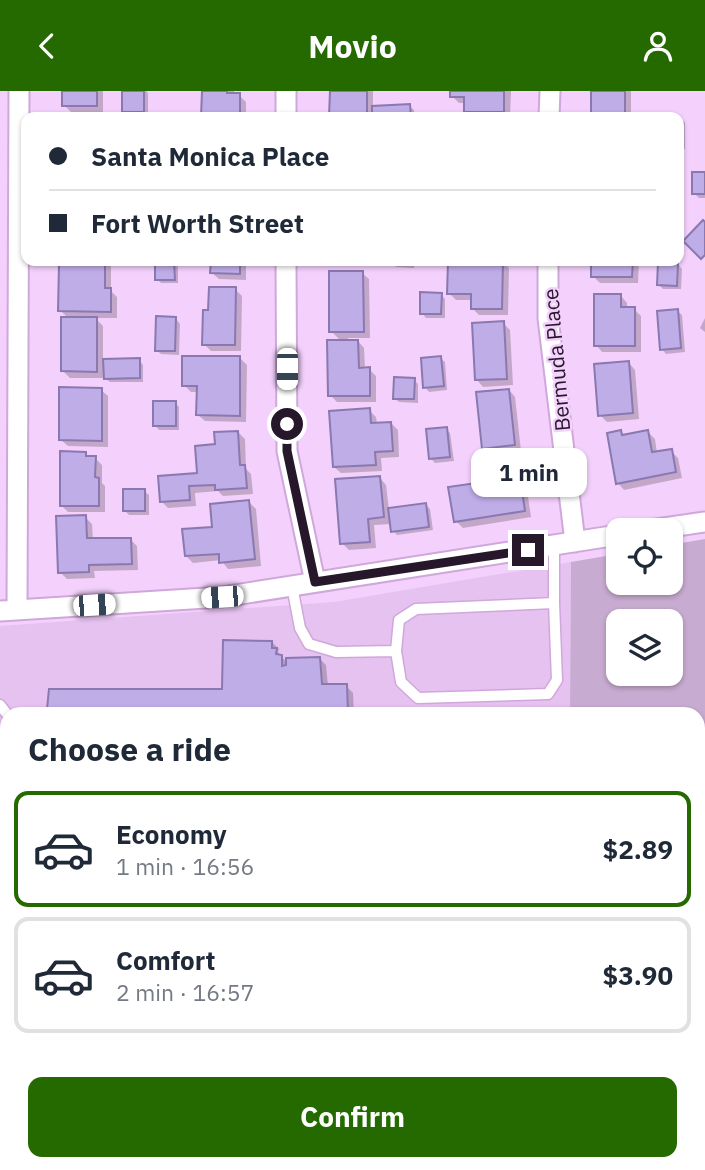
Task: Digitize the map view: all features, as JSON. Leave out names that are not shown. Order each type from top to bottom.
[{"type":"street","points":[[19,91],[9,610],[222,597],[606,537]]},
{"type":"street","points":[[286,91],[286,112]]},
{"type":"street","points":[[550,91],[550,112]]},
{"type":"street","points":[[286,266],[287,451],[315,582]]},
{"type":"street","name":"Bermuda Place","points":[[548,266],[548,318],[575,542]]},
{"type":"street","points":[[683,525],[705,522]]},
{"type":"lane","points":[[554,546],[557,680],[548,694],[418,698],[401,682],[396,651],[399,619],[416,609],[554,603]]},
{"type":"lane","points":[[292,586],[300,628],[309,644],[336,652],[396,651]]},
{"type":"shaded area","points":[[705,539],[705,707],[570,707],[571,562],[606,556],[606,595],[683,595],[683,543]]},
{"type":"shaded area","points":[[571,562],[570,707],[0,707],[0,626],[334,602]]},
{"type":"building","points":[[62,91],[97,91],[97,106],[62,106]]},
{"type":"building","points":[[122,91],[144,91],[144,112],[122,112]]},
{"type":"building","points":[[202,91],[240,93],[240,112],[201,112]]},
{"type":"building","points":[[330,91],[367,91],[367,112],[329,112]]},
{"type":"building","points":[[450,91],[504,91],[504,112],[464,112],[464,97],[450,97]]},
{"type":"building","points":[[591,91],[625,91],[625,112],[591,112]]},
{"type":"building","points":[[410,104],[411,112],[372,112],[372,106]]},
{"type":"building","points":[[692,172],[705,172],[705,194],[692,194]]},
{"type":"building","points":[[703,220],[705,222],[705,255],[701,259],[684,240]]},
{"type":"building","points":[[59,266],[105,266],[105,288],[111,288],[111,312],[58,311]]},
{"type":"building","points":[[155,266],[174,266],[175,280],[155,280]]},
{"type":"building","points":[[211,266],[240,266],[240,274],[210,273]]},
{"type":"building","points":[[448,266],[503,266],[502,309],[471,309],[471,294],[447,294]]},
{"type":"building","points":[[591,266],[633,266],[632,277],[591,277]]},
{"type":"building","points":[[658,266],[678,266],[677,286],[657,285]]},
{"type":"building","points":[[329,271],[363,271],[364,332],[329,332]]},
{"type":"building","points":[[209,287],[236,287],[235,345],[202,345],[203,310],[208,310]]},
{"type":"building","points":[[420,292],[442,293],[441,314],[420,314]]},
{"type":"building","points":[[594,294],[621,294],[621,307],[635,307],[635,346],[594,346]]},
{"type":"building","points":[[678,309],[681,348],[660,350],[657,311]]},
{"type":"building","points":[[156,316],[176,317],[175,351],[155,351]]},
{"type":"building","points":[[61,317],[97,317],[97,372],[61,371]]},
{"type":"building","points":[[504,321],[507,379],[475,380],[472,323]]},
{"type":"building","points":[[327,340],[358,340],[359,368],[370,367],[370,396],[328,396]]},
{"type":"building","points":[[182,356],[240,356],[240,416],[196,415],[197,386],[182,386]]},
{"type":"building","points":[[441,356],[444,386],[423,388],[421,358]]},
{"type":"building","points":[[140,358],[140,378],[104,379],[103,359]]},
{"type":"building","points":[[629,361],[633,413],[598,416],[594,364]]},
{"type":"building","points":[[394,377],[415,378],[414,399],[393,399]]},
{"type":"building","points":[[59,387],[102,388],[102,441],[59,440]]},
{"type":"building","points":[[509,389],[515,445],[482,449],[476,392]]},
{"type":"building","points":[[153,401],[176,401],[176,426],[153,426]]},
{"type":"building","points":[[370,408],[371,423],[391,422],[393,451],[375,452],[376,465],[333,467],[329,411]]},
{"type":"building","points":[[447,427],[450,457],[429,459],[426,429]]},
{"type":"building","points":[[621,430],[622,435],[648,430],[652,452],[672,449],[676,472],[616,484],[607,433]]},
{"type":"building","points":[[238,431],[240,465],[245,465],[247,488],[215,490],[215,485],[189,486],[190,500],[160,502],[158,476],[197,473],[195,446],[215,444],[214,432]]},
{"type":"building","points":[[60,451],[86,452],[86,456],[96,456],[95,477],[99,478],[99,506],[60,506]]},
{"type":"building","points":[[518,462],[525,511],[454,522],[448,487],[484,482],[481,467]]},
{"type":"building","points":[[380,476],[384,517],[368,519],[370,542],[340,544],[335,479]]},
{"type":"building","points":[[123,489],[145,489],[145,511],[123,511]]},
{"type":"building","points":[[249,500],[255,559],[219,563],[219,554],[185,556],[182,529],[212,527],[210,504]]},
{"type":"building","points":[[426,503],[429,527],[391,532],[388,508]]},
{"type":"building","points":[[86,515],[87,538],[131,538],[132,564],[89,565],[89,572],[58,573],[56,516]]},
{"type":"building","points":[[223,640],[272,641],[272,648],[277,648],[276,654],[282,655],[282,666],[286,665],[286,658],[320,657],[322,684],[347,684],[348,707],[47,707],[49,689],[222,689]]},
{"type":"route","points":[[287,424],[287,451],[315,582],[528,550]]}]
